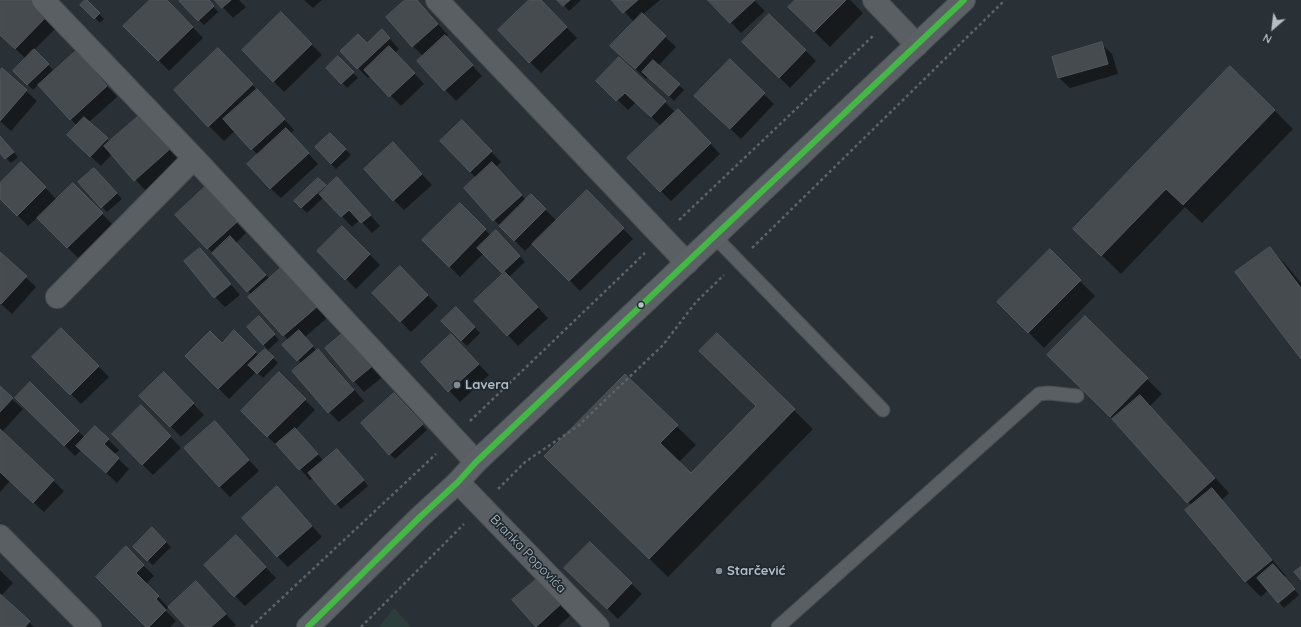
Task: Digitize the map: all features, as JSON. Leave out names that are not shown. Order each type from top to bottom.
[{"type":"main road","points":[[308,627],[420,517],[458,482],[476,462],[964,0]]},
{"type":"street","points":[[43,0],[194,158],[476,462]]},
{"type":"street","points":[[437,0],[687,263]]},
{"type":"street","points":[[874,0],[917,45]]},
{"type":"street","points":[[57,297],[194,158]]},
{"type":"street","name":"Branka Popovića","points":[[458,482],[598,627]]},
{"type":"street","points":[[0,536],[90,627]]},
{"type":"lane","points":[[715,237],[883,410]]},
{"type":"lane","points":[[778,627],[1039,394],[1049,393],[1077,396]]},
{"type":"path","points":[[361,627],[482,507],[525,462],[584,421],[663,345],[696,302],[1005,0]]},
{"type":"path","points":[[251,627],[454,437],[891,18]]},
{"type":"green space","points":[[394,608],[411,627],[379,627]]},
{"type":"building","points":[[0,0],[35,0],[49,14],[15,49],[0,35]]},
{"type":"building","points":[[87,0],[100,13],[94,19],[80,5]]},
{"type":"building","points":[[150,0],[167,0],[193,27],[158,61],[123,26]]},
{"type":"building","points":[[209,0],[214,6],[198,21],[179,1]]},
{"type":"building","points":[[215,0],[231,0],[222,8]]},
{"type":"building","points":[[405,0],[417,0],[438,24],[412,47],[386,17]]},
{"type":"building","points":[[529,0],[541,0],[567,27],[529,63],[498,30]]},
{"type":"building","points":[[557,0],[570,0],[563,6]]},
{"type":"building","points":[[612,0],[638,0],[623,13]]},
{"type":"building","points":[[708,0],[755,0],[730,23]]},
{"type":"building","points":[[795,0],[846,0],[814,32],[788,7]]},
{"type":"building","points":[[281,12],[312,44],[273,82],[242,50]]},
{"type":"building","points":[[642,13],[666,36],[635,69],[610,46]]},
{"type":"building","points":[[769,14],[806,50],[779,78],[742,42]]},
{"type":"building","points":[[382,29],[390,38],[357,69],[340,51],[358,34],[367,43]]},
{"type":"building","points":[[445,35],[473,65],[444,91],[417,61]]},
{"type":"building","points":[[1102,42],[1108,64],[1058,78],[1052,57]]},
{"type":"building","points":[[389,46],[415,73],[389,97],[364,70]]},
{"type":"building","points":[[218,48],[253,84],[208,127],[174,90]]},
{"type":"building","points":[[34,49],[49,64],[27,85],[13,71]]},
{"type":"building","points":[[76,51],[107,86],[70,120],[38,85]]},
{"type":"building","points":[[338,56],[354,72],[341,84],[326,68]]},
{"type":"building","points":[[619,57],[666,101],[651,117],[625,93],[616,101],[596,81]]},
{"type":"building","points":[[730,59],[765,93],[730,129],[694,96]]},
{"type":"building","points":[[653,60],[680,84],[669,96],[642,72]]},
{"type":"building","points":[[1230,66],[1275,110],[1183,205],[1166,189],[1101,256],[1073,229]]},
{"type":"building","points":[[2,68],[27,90],[0,121],[0,70]]},
{"type":"building","points":[[257,89],[285,119],[251,150],[223,119]]},
{"type":"building","points":[[678,109],[711,143],[660,192],[627,158]]},
{"type":"building","points":[[140,115],[170,149],[134,181],[104,146]]},
{"type":"building","points":[[84,117],[108,138],[90,157],[67,135]]},
{"type":"building","points":[[462,120],[492,151],[470,172],[440,141]]},
{"type":"building","points":[[286,128],[309,153],[270,189],[247,164]]},
{"type":"building","points":[[330,133],[346,149],[331,164],[315,147]]},
{"type":"building","points":[[0,136],[14,152],[5,159],[0,153]]},
{"type":"building","points":[[393,142],[422,174],[393,201],[364,169]]},
{"type":"building","points":[[21,162],[46,187],[17,216],[0,199],[0,183]]},
{"type":"building","points":[[492,162],[522,195],[493,221],[464,188]]},
{"type":"building","points":[[94,168],[117,193],[101,208],[78,182]]},
{"type":"building","points":[[337,177],[371,215],[361,223],[349,210],[341,217],[319,194]]},
{"type":"building","points":[[318,178],[326,185],[301,208],[294,201]]},
{"type":"building","points":[[73,183],[103,213],[67,248],[37,218]]},
{"type":"building","points":[[205,187],[237,222],[207,249],[175,215]]},
{"type":"building","points":[[587,190],[624,228],[569,281],[532,244]]},
{"type":"building","points":[[531,194],[546,209],[514,241],[499,226]]},
{"type":"building","points":[[460,203],[486,229],[449,267],[422,240]]},
{"type":"building","points":[[342,226],[370,254],[345,280],[317,251]]},
{"type":"building","points":[[496,230],[520,256],[502,273],[477,248]]},
{"type":"building","points":[[230,236],[266,275],[247,292],[212,253]]},
{"type":"building","points":[[1270,247],[1301,288],[1301,359],[1235,272]]},
{"type":"building","points":[[200,248],[231,284],[214,298],[184,261]]},
{"type":"building","points":[[1050,249],[1081,280],[1028,333],[997,302]]},
{"type":"building","points":[[0,252],[27,276],[1,304],[0,303]]},
{"type":"building","points":[[283,266],[318,306],[283,336],[248,297]]},
{"type":"building","points":[[400,266],[428,295],[400,322],[372,293]]},
{"type":"building","points":[[505,272],[538,307],[507,336],[474,301]]},
{"type":"building","points":[[456,307],[475,327],[461,341],[441,321]]},
{"type":"building","points":[[259,316],[275,334],[263,345],[247,327]]},
{"type":"building","points":[[1085,316],[1148,378],[1110,417],[1047,355]]},
{"type":"building","points":[[61,328],[99,366],[70,395],[32,357]]},
{"type":"building","points":[[348,329],[376,363],[353,382],[325,348]]},
{"type":"building","points":[[234,330],[256,352],[218,389],[185,356],[210,331],[222,343]]},
{"type":"building","points":[[299,330],[313,346],[297,361],[282,345]]},
{"type":"building","points":[[717,333],[795,409],[649,559],[544,456],[625,374],[678,425],[660,443],[691,473],[756,406],[699,351]]},
{"type":"building","points":[[451,334],[479,364],[448,392],[421,362]]},
{"type":"building","points":[[265,349],[274,357],[257,374],[248,365]]},
{"type":"building","points":[[318,349],[354,390],[328,413],[292,371]]},
{"type":"building","points":[[164,372],[194,403],[170,427],[139,396]]},
{"type":"building","points":[[279,372],[306,399],[267,437],[241,411]]},
{"type":"building","points":[[30,382],[79,431],[64,446],[15,398]]},
{"type":"building","points":[[0,386],[13,398],[0,412]]},
{"type":"building","points":[[394,393],[423,424],[389,455],[361,423]]},
{"type":"building","points":[[1140,395],[1215,478],[1187,503],[1112,419]]},
{"type":"building","points":[[141,405],[171,436],[142,465],[112,434]]},
{"type":"building","points":[[215,421],[249,460],[219,487],[184,448]]},
{"type":"building","points":[[95,426],[109,439],[104,444],[119,458],[106,473],[76,446]]},
{"type":"building","points":[[295,428],[318,454],[299,470],[276,444]]},
{"type":"building","points":[[0,429],[54,480],[33,503],[0,472]]},
{"type":"building","points":[[337,449],[364,480],[335,505],[308,473]]},
{"type":"building","points":[[277,486],[312,526],[277,557],[242,518]]},
{"type":"building","points":[[1212,488],[1272,560],[1245,582],[1185,510]]},
{"type":"building","points":[[152,527],[166,542],[147,561],[133,547]]},
{"type":"building","points":[[236,535],[266,567],[234,597],[204,565]]},
{"type":"building","points":[[590,542],[632,583],[607,609],[564,568]]},
{"type":"building","points":[[126,546],[144,565],[136,573],[159,596],[156,599],[166,610],[149,627],[146,627],[96,577]]},
{"type":"building","points":[[1273,564],[1295,589],[1278,603],[1257,578]]},
{"type":"building","points":[[1301,567],[1301,580],[1294,572]]},
{"type":"building","points":[[538,578],[561,604],[536,627],[512,600]]},
{"type":"building","points":[[196,581],[226,614],[211,627],[186,627],[168,607]]},
{"type":"building","points":[[0,594],[30,621],[25,627],[0,627]]},
{"type":"transit line","points":[[308,627],[420,517],[458,482],[476,462],[964,0]]},
{"type":"place","name":"Lavera","points":[[457,385]]},
{"type":"place","name":"Starčević","points":[[719,571]]}]
